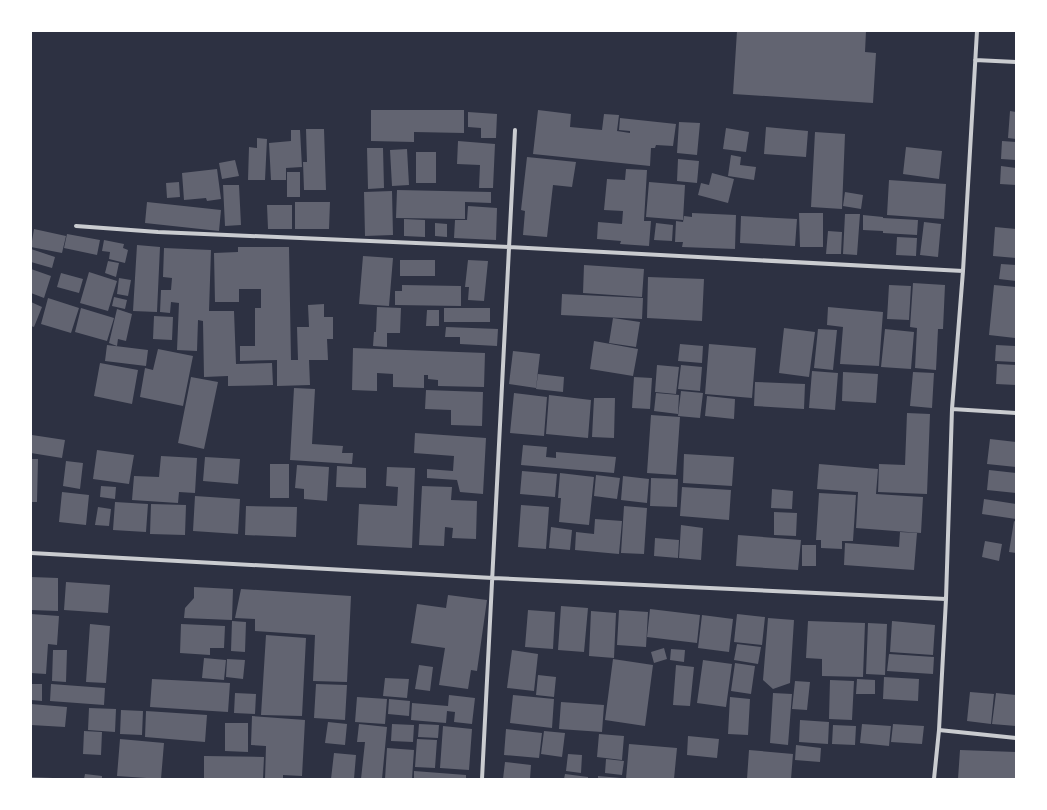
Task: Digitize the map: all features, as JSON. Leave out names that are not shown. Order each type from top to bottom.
[{"type":"street","points":[[934,779],[939,730],[946,599],[952,409],[977,31]]},
{"type":"street","points":[[975,60],[1016,62]]},
{"type":"street","points":[[482,779],[515,130]]},
{"type":"street","points":[[76,226],[158,232],[509,247],[962,271]]},
{"type":"street","points":[[952,409],[1016,413]]},
{"type":"street","points":[[31,553],[493,578],[946,599]]},
{"type":"street","points":[[939,730],[1016,738]]},
{"type":"building","points":[[737,31],[866,31],[865,52],[876,53],[873,103],[733,94]]},
{"type":"building","points":[[371,110],[464,110],[464,133],[414,132],[414,142],[371,141]]},
{"type":"building","points":[[538,110],[571,114],[570,127],[602,130],[604,114],[619,115],[617,131],[630,133],[630,131],[619,130],[620,118],[676,124],[673,146],[656,145],[655,148],[651,148],[650,166],[533,154]]},
{"type":"building","points":[[1010,111],[1016,112],[1016,139],[1008,138]]},
{"type":"building","points":[[468,112],[497,114],[496,138],[481,138],[481,128],[468,127]]},
{"type":"building","points":[[679,122],[700,123],[697,155],[677,153]]},
{"type":"building","points":[[766,127],[808,131],[806,157],[764,154]]},
{"type":"building","points":[[726,128],[749,132],[746,152],[723,149]]},
{"type":"building","points":[[306,129],[324,129],[326,190],[304,190],[303,162],[307,162]]},
{"type":"building","points":[[291,130],[300,130],[302,167],[286,168],[286,180],[271,180],[269,143],[291,141]]},
{"type":"building","points":[[815,132],[845,134],[842,209],[811,207]]},
{"type":"building","points":[[257,138],[267,139],[265,180],[248,180],[249,147],[257,148]]},
{"type":"building","points":[[458,141],[495,144],[493,188],[479,188],[480,165],[457,164]]},
{"type":"building","points":[[1002,141],[1016,142],[1016,160],[1001,159]]},
{"type":"building","points":[[906,147],[942,151],[939,179],[903,174]]},
{"type":"building","points":[[367,148],[383,148],[384,188],[368,189]]},
{"type":"building","points":[[407,149],[409,185],[392,186],[390,150]]},
{"type":"building","points":[[416,152],[436,152],[436,183],[416,183]]},
{"type":"building","points":[[731,155],[741,157],[740,165],[756,167],[754,180],[728,176]]},
{"type":"building","points":[[527,157],[576,162],[572,187],[553,185],[547,237],[523,235],[525,211],[521,210]]},
{"type":"building","points":[[678,159],[699,161],[697,183],[677,181]]},
{"type":"building","points":[[235,160],[239,176],[222,179],[219,163]]},
{"type":"building","points":[[1001,166],[1016,168],[1016,185],[1000,184]]},
{"type":"building","points":[[217,169],[221,199],[207,201],[206,198],[184,200],[182,173]]},
{"type":"building","points":[[626,169],[647,170],[644,221],[651,221],[649,246],[620,244],[621,241],[597,239],[598,222],[622,224],[623,211],[604,210],[607,179],[625,180]]},
{"type":"building","points":[[287,172],[300,172],[300,197],[287,197]]},
{"type":"building","points":[[712,173],[734,179],[728,203],[698,195],[701,183],[709,185]]},
{"type":"building","points":[[889,180],[946,184],[944,219],[887,215]]},
{"type":"building","points":[[179,182],[180,197],[167,198],[166,183]]},
{"type":"building","points":[[649,182],[685,185],[683,220],[646,217]]},
{"type":"building","points":[[223,185],[239,185],[241,225],[225,226]]},
{"type":"building","points":[[397,190],[491,192],[491,203],[465,202],[465,219],[396,218]]},
{"type":"building","points":[[392,191],[393,235],[365,236],[364,192]]},
{"type":"building","points":[[845,192],[863,195],[861,209],[843,206]]},
{"type":"building","points":[[147,202],[221,210],[219,231],[145,223]]},
{"type":"building","points":[[295,202],[330,202],[329,229],[295,229]]},
{"type":"building","points":[[267,205],[292,205],[292,229],[268,229]]},
{"type":"building","points":[[468,206],[497,208],[496,240],[454,238],[455,220],[467,220]]},
{"type":"building","points":[[692,213],[736,215],[735,249],[682,247],[683,242],[675,242],[676,221],[683,222],[684,216],[692,217]]},
{"type":"building","points":[[799,213],[823,213],[823,247],[800,247]]},
{"type":"building","points":[[845,214],[860,214],[857,255],[843,254]]},
{"type":"building","points":[[863,215],[918,220],[917,235],[863,230]]},
{"type":"building","points":[[741,216],[797,219],[795,246],[740,243]]},
{"type":"building","points":[[404,219],[425,220],[425,237],[404,236]]},
{"type":"building","points":[[924,222],[941,224],[938,257],[920,255]]},
{"type":"building","points":[[435,223],[447,224],[447,237],[435,236]]},
{"type":"building","points":[[656,223],[673,225],[672,241],[654,240]]},
{"type":"building","points":[[995,227],[1016,229],[1016,258],[993,256]]},
{"type":"building","points":[[34,229],[66,236],[62,253],[31,247]]},
{"type":"building","points":[[828,231],[842,232],[841,254],[826,254]]},
{"type":"building","points":[[67,234],[100,240],[97,255],[64,248]]},
{"type":"building","points":[[897,237],[917,238],[916,256],[896,255]]},
{"type":"building","points":[[104,240],[124,244],[123,248],[128,250],[125,263],[109,259],[110,252],[102,251]]},
{"type":"building","points":[[137,245],[160,247],[157,312],[133,311]]},
{"type":"building","points":[[238,247],[289,247],[291,360],[298,360],[297,327],[309,327],[308,305],[324,304],[324,317],[333,317],[333,339],[327,339],[328,360],[309,360],[310,385],[277,386],[277,360],[240,361],[240,346],[255,346],[255,308],[261,308],[261,289],[239,289],[239,302],[215,302],[214,253],[238,252]]},
{"type":"building","points":[[164,248],[211,250],[209,311],[234,311],[236,364],[272,363],[273,385],[228,386],[228,376],[204,377],[203,321],[198,320],[197,351],[177,350],[179,303],[171,302],[170,313],[160,312],[161,290],[171,290],[172,278],[163,277]]},
{"type":"building","points":[[31,249],[55,257],[52,268],[31,262]]},
{"type":"building","points":[[363,256],[393,258],[389,306],[359,304]]},
{"type":"building","points":[[400,260],[435,260],[435,276],[400,276]]},
{"type":"building","points":[[468,260],[488,261],[484,301],[468,300],[469,287],[465,287]]},
{"type":"building","points":[[108,261],[119,263],[116,277],[105,273]]},
{"type":"building","points":[[1001,264],[1016,265],[1016,281],[999,279]]},
{"type":"building","points":[[584,265],[644,269],[642,297],[583,293]]},
{"type":"building","points":[[31,269],[51,276],[44,298],[31,293]]},
{"type":"building","points":[[89,272],[117,281],[108,311],[80,303]]},
{"type":"building","points":[[61,273],[83,279],[79,293],[57,287]]},
{"type":"building","points":[[648,277],[704,279],[702,321],[647,318]]},
{"type":"building","points":[[119,278],[131,280],[128,296],[117,294]]},
{"type":"building","points":[[913,283],[945,285],[943,329],[938,329],[936,370],[915,368],[917,328],[910,327]]},
{"type":"building","points":[[402,285],[461,286],[461,306],[395,305],[395,291],[402,291]]},
{"type":"building","points":[[889,285],[911,286],[909,320],[887,319]]},
{"type":"building","points":[[994,285],[1016,287],[1015,338],[989,335]]},
{"type":"building","points":[[562,294],[643,298],[642,319],[561,315]]},
{"type":"building","points":[[114,297],[127,300],[125,309],[112,306]]},
{"type":"building","points":[[48,298],[79,308],[71,333],[41,324]]},
{"type":"building","points":[[31,302],[42,307],[34,327],[31,326]]},
{"type":"building","points":[[377,307],[401,308],[400,333],[387,333],[387,347],[373,346],[374,332],[376,332]]},
{"type":"building","points":[[828,307],[883,312],[879,366],[840,364],[843,327],[827,325]]},
{"type":"building","points":[[81,308],[114,318],[107,341],[75,332]]},
{"type":"building","points":[[444,308],[490,308],[490,322],[444,322]]},
{"type":"building","points":[[117,309],[132,314],[126,341],[118,339],[117,346],[109,343]]},
{"type":"building","points":[[427,310],[439,310],[439,326],[426,326]]},
{"type":"building","points":[[154,316],[173,317],[172,340],[153,339]]},
{"type":"building","points":[[613,318],[640,322],[636,347],[609,343]]},
{"type":"building","points":[[446,327],[498,329],[497,346],[460,344],[460,337],[445,337]]},
{"type":"building","points":[[784,328],[815,332],[809,377],[779,373]]},
{"type":"building","points":[[818,329],[837,330],[833,370],[814,368]]},
{"type":"building","points":[[885,329],[914,332],[911,369],[881,367]]},
{"type":"building","points":[[594,341],[638,349],[633,376],[590,369]]},
{"type":"building","points":[[680,344],[703,346],[702,363],[678,361]]},
{"type":"building","points":[[709,344],[756,348],[752,398],[705,394]]},
{"type":"building","points":[[107,345],[148,350],[146,366],[105,361]]},
{"type":"building","points":[[996,345],[1015,346],[1015,362],[995,361]]},
{"type":"building","points":[[353,348],[485,353],[484,387],[438,386],[438,380],[428,379],[428,375],[424,375],[424,388],[393,387],[393,374],[377,373],[377,391],[352,390]]},
{"type":"building","points":[[158,349],[193,356],[183,406],[140,397],[145,368],[153,370]]},
{"type":"building","points":[[513,351],[540,354],[536,388],[509,384]]},
{"type":"building","points":[[100,363],[138,370],[132,404],[94,396]]},
{"type":"building","points":[[997,364],[1016,365],[1016,385],[996,384]]},
{"type":"building","points":[[657,365],[679,367],[676,394],[655,392]]},
{"type":"building","points":[[681,365],[702,367],[700,391],[678,389]]},
{"type":"building","points":[[812,371],[838,373],[835,410],[809,408]]},
{"type":"building","points":[[843,372],[878,374],[876,403],[842,401]]},
{"type":"building","points":[[913,372],[934,373],[932,408],[910,406]]},
{"type":"building","points":[[538,374],[564,377],[563,392],[536,389]]},
{"type":"building","points":[[191,377],[218,382],[204,449],[178,443]]},
{"type":"building","points":[[634,377],[652,378],[650,409],[632,408]]},
{"type":"building","points":[[755,382],[805,384],[804,409],[754,406]]},
{"type":"building","points":[[294,388],[315,389],[312,444],[343,446],[342,453],[353,453],[352,464],[290,460]]},
{"type":"building","points":[[426,390],[483,392],[482,426],[451,425],[451,410],[425,409]]},
{"type":"building","points":[[681,391],[703,393],[700,418],[678,416]]},
{"type":"building","points":[[514,393],[547,397],[544,436],[510,433]]},
{"type":"building","points":[[656,393],[679,395],[678,414],[654,411]]},
{"type":"building","points":[[549,395],[591,400],[588,438],[546,434]]},
{"type":"building","points":[[707,396],[735,399],[734,419],[705,416]]},
{"type":"building","points":[[594,398],[615,398],[614,438],[592,437]]},
{"type":"building","points":[[907,413],[930,414],[927,494],[878,492],[879,464],[905,465]]},
{"type":"building","points":[[651,415],[680,417],[676,475],[647,473]]},
{"type":"building","points":[[415,433],[486,438],[483,494],[460,492],[457,480],[427,478],[427,469],[453,471],[454,456],[414,453]]},
{"type":"building","points":[[32,435],[65,440],[62,458],[31,453]]},
{"type":"building","points":[[990,439],[1016,442],[1016,467],[987,464]]},
{"type":"building","points":[[523,445],[547,447],[546,457],[556,458],[556,452],[616,457],[614,473],[521,465]]},
{"type":"building","points":[[97,450],[134,455],[129,484],[93,479]]},
{"type":"building","points":[[684,454],[734,457],[732,486],[683,483]]},
{"type":"building","points":[[161,456],[197,458],[195,493],[179,492],[178,503],[132,500],[134,476],[159,477]]},
{"type":"building","points":[[205,457],[240,459],[238,484],[203,481]]},
{"type":"building","points":[[31,459],[38,459],[37,502],[31,502]]},
{"type":"building","points":[[66,461],[83,463],[80,489],[63,486]]},
{"type":"building","points":[[270,464],[289,464],[289,498],[270,498]]},
{"type":"building","points":[[819,464],[878,469],[876,494],[923,497],[921,533],[856,528],[858,492],[817,489]]},
{"type":"building","points":[[297,465],[329,467],[327,501],[304,499],[304,489],[295,488]]},
{"type":"building","points":[[337,466],[366,468],[366,488],[336,487]]},
{"type":"building","points":[[387,467],[415,468],[412,548],[357,545],[359,504],[397,506],[398,487],[386,486]]},
{"type":"building","points":[[989,470],[1016,473],[1016,493],[987,490]]},
{"type":"building","points":[[522,471],[557,474],[555,497],[520,494]]},
{"type":"building","points":[[560,473],[594,477],[589,525],[559,522],[561,498],[558,498]]},
{"type":"building","points":[[596,475],[620,478],[617,499],[594,496]]},
{"type":"building","points":[[623,476],[649,479],[647,503],[621,500]]},
{"type":"building","points":[[651,478],[678,479],[677,507],[650,506]]},
{"type":"building","points":[[101,486],[116,487],[115,499],[100,497]]},
{"type":"building","points":[[422,486],[452,487],[451,500],[477,501],[476,539],[452,538],[453,528],[445,527],[444,546],[419,545]]},
{"type":"building","points":[[682,487],[731,490],[729,520],[680,516]]},
{"type":"building","points":[[772,489],[793,491],[792,509],[771,508]]},
{"type":"building","points":[[62,492],[89,495],[86,525],[59,522]]},
{"type":"building","points":[[819,493],[856,495],[853,541],[842,541],[842,549],[821,548],[821,540],[816,540]]},
{"type":"building","points":[[195,496],[240,499],[238,534],[193,531]]},
{"type":"building","points":[[984,499],[1016,504],[1016,519],[982,514]]},
{"type":"building","points":[[115,502],[148,504],[146,532],[113,530]]},
{"type":"building","points":[[151,504],[186,505],[185,535],[150,534]]},
{"type":"building","points":[[521,505],[549,507],[546,549],[518,547]]},
{"type":"building","points":[[246,506],[297,507],[296,537],[245,535]]},
{"type":"building","points":[[624,506],[647,508],[644,554],[621,553]]},
{"type":"building","points":[[98,507],[111,509],[109,526],[95,525]]},
{"type":"building","points":[[774,512],[797,513],[796,536],[774,535]]},
{"type":"building","points":[[595,519],[622,521],[619,554],[575,550],[576,532],[594,534]]},
{"type":"building","points":[[1014,521],[1016,522],[1016,553],[1009,552]]},
{"type":"building","points":[[681,525],[703,528],[701,560],[679,558]]},
{"type":"building","points":[[551,527],[572,530],[570,550],[549,548]]},
{"type":"building","points":[[900,532],[917,533],[914,570],[844,565],[845,543],[899,547]]},
{"type":"building","points":[[738,535],[801,540],[798,570],[736,566]]},
{"type":"building","points":[[655,538],[679,540],[678,558],[654,556]]},
{"type":"building","points":[[985,541],[1002,544],[999,561],[982,557]]},
{"type":"building","points":[[802,545],[816,545],[816,566],[802,566]]},
{"type":"building","points":[[31,577],[58,578],[58,611],[31,610]]},
{"type":"building","points":[[66,582],[110,585],[108,613],[64,610]]},
{"type":"building","points":[[194,587],[233,589],[232,620],[184,618],[185,608],[194,598]]},
{"type":"building","points":[[241,589],[351,596],[347,682],[313,681],[315,635],[255,631],[255,619],[235,618]]},
{"type":"building","points":[[448,595],[487,600],[477,671],[471,670],[468,689],[439,685],[445,648],[411,643],[417,604],[446,608]]},
{"type":"building","points":[[561,606],[588,608],[584,652],[558,650]]},
{"type":"building","points":[[650,609],[700,615],[697,643],[647,637]]},
{"type":"building","points":[[528,610],[555,612],[553,649],[525,647]]},
{"type":"building","points":[[619,610],[648,612],[646,647],[617,645]]},
{"type":"building","points":[[591,611],[616,613],[614,658],[589,656]]},
{"type":"building","points":[[31,614],[59,616],[57,645],[48,644],[46,674],[31,673]]},
{"type":"building","points":[[737,614],[765,617],[762,645],[734,642]]},
{"type":"building","points":[[702,615],[733,619],[729,652],[698,648]]},
{"type":"building","points":[[768,618],[794,620],[790,683],[773,689],[763,680]]},
{"type":"building","points":[[232,621],[246,622],[245,652],[231,651]]},
{"type":"building","points":[[808,621],[865,623],[863,677],[822,676],[822,659],[806,658]]},
{"type":"building","points":[[892,621],[935,625],[933,655],[890,652]]},
{"type":"building","points":[[868,623],[887,624],[885,675],[866,674]]},
{"type":"building","points":[[90,624],[110,626],[106,683],[86,682]]},
{"type":"building","points":[[181,624],[225,626],[224,648],[210,648],[210,655],[180,653]]},
{"type":"building","points":[[266,635],[306,638],[302,716],[261,715]]},
{"type":"building","points":[[737,644],[761,647],[758,664],[734,660]]},
{"type":"building","points":[[664,648],[667,659],[654,663],[651,652]]},
{"type":"building","points":[[671,649],[685,650],[684,662],[670,660]]},
{"type":"building","points":[[53,650],[67,650],[66,682],[52,681]]},
{"type":"building","points":[[512,650],[538,654],[534,691],[507,688]]},
{"type":"building","points":[[889,654],[934,657],[933,674],[887,671]]},
{"type":"building","points":[[204,658],[226,660],[224,680],[202,678]]},
{"type":"building","points":[[227,659],[245,660],[243,679],[226,677]]},
{"type":"building","points":[[613,659],[653,665],[645,726],[605,720]]},
{"type":"building","points":[[703,660],[732,664],[726,707],[697,703]]},
{"type":"building","points":[[735,663],[755,666],[751,694],[731,691]]},
{"type":"building","points":[[419,665],[433,667],[430,691],[415,689]]},
{"type":"building","points":[[676,665],[694,667],[690,706],[673,705]]},
{"type":"building","points":[[538,675],[556,677],[554,697],[536,695]]},
{"type":"building","points":[[884,677],[919,679],[918,701],[883,699]]},
{"type":"building","points":[[385,678],[409,679],[407,698],[383,696]]},
{"type":"building","points":[[152,679],[230,683],[228,712],[150,707]]},
{"type":"building","points":[[857,679],[875,680],[875,694],[856,694]]},
{"type":"building","points":[[830,680],[854,681],[852,720],[829,719]]},
{"type":"building","points":[[795,681],[810,682],[807,710],[792,709]]},
{"type":"building","points":[[31,684],[42,684],[42,701],[31,700]]},
{"type":"building","points":[[51,684],[105,688],[104,705],[50,701]]},
{"type":"building","points":[[316,684],[347,685],[345,720],[314,718]]},
{"type":"building","points":[[970,692],[994,694],[991,724],[967,721]]},
{"type":"building","points":[[235,693],[256,694],[255,714],[234,713]]},
{"type":"building","points":[[773,693],[792,694],[788,745],[770,743]]},
{"type":"building","points":[[996,693],[1016,695],[1016,726],[992,724]]},
{"type":"building","points":[[449,695],[475,698],[472,724],[454,722],[455,712],[447,711],[446,723],[411,720],[412,703],[448,706]]},
{"type":"building","points":[[513,695],[554,699],[552,728],[510,723]]},
{"type":"building","points":[[357,697],[387,699],[385,724],[355,722]]},
{"type":"building","points":[[730,697],[750,699],[748,735],[728,734]]},
{"type":"building","points":[[389,699],[410,701],[409,716],[388,714]]},
{"type":"building","points":[[561,702],[604,705],[602,732],[559,729]]},
{"type":"building","points":[[31,704],[67,707],[65,727],[31,725]]},
{"type":"building","points":[[89,708],[116,709],[115,732],[88,730]]},
{"type":"building","points":[[121,710],[143,711],[142,735],[120,734]]},
{"type":"building","points":[[146,711],[207,715],[205,742],[145,737]]},
{"type":"building","points":[[252,716],[305,720],[302,776],[283,775],[283,779],[265,779],[266,746],[251,745]]},
{"type":"building","points":[[800,720],[829,722],[828,744],[799,742]]},
{"type":"building","points":[[328,722],[347,724],[345,745],[325,743]]},
{"type":"building","points":[[225,723],[248,723],[248,752],[225,751]]},
{"type":"building","points":[[359,724],[387,727],[382,779],[361,779],[365,742],[357,742]]},
{"type":"building","points":[[392,724],[414,725],[413,742],[391,741]]},
{"type":"building","points":[[419,724],[439,725],[438,738],[418,737]]},
{"type":"building","points":[[862,724],[891,726],[889,746],[860,743]]},
{"type":"building","points":[[893,724],[924,726],[922,744],[891,742]]},
{"type":"building","points":[[833,725],[856,726],[855,745],[832,744]]},
{"type":"building","points":[[443,726],[472,729],[469,770],[440,768]]},
{"type":"building","points":[[506,729],[542,733],[539,758],[504,755]]},
{"type":"building","points":[[84,731],[102,732],[101,755],[83,754]]},
{"type":"building","points":[[544,731],[565,733],[562,757],[541,754]]},
{"type":"building","points":[[599,734],[624,736],[622,760],[597,757]]},
{"type":"building","points":[[688,736],[719,739],[717,758],[687,755]]},
{"type":"building","points":[[120,739],[164,743],[161,779],[117,776]]},
{"type":"building","points":[[417,739],[437,740],[435,768],[415,767]]},
{"type":"building","points":[[629,744],[677,748],[674,779],[626,779]]},
{"type":"building","points":[[796,745],[821,748],[820,762],[795,760]]},
{"type":"building","points":[[387,748],[414,750],[412,779],[385,779]]},
{"type":"building","points":[[749,750],[793,754],[791,779],[747,779]]},
{"type":"building","points":[[960,750],[1016,752],[1015,779],[958,779]]},
{"type":"building","points":[[334,753],[356,755],[354,779],[331,779]]},
{"type":"building","points":[[568,754],[582,755],[581,773],[566,771]]},
{"type":"building","points":[[204,756],[264,757],[263,779],[204,779]]},
{"type":"building","points":[[606,759],[624,761],[622,775],[605,773]]},
{"type":"building","points":[[505,762],[531,765],[530,779],[503,779]]},
{"type":"building","points":[[414,771],[466,775],[466,779],[414,779]]},
{"type":"building","points":[[85,774],[102,776],[102,779],[84,779]]},
{"type":"building","points":[[565,774],[588,777],[588,779],[564,779]]},
{"type":"building","points":[[598,776],[621,778],[621,779],[598,779]]},
{"type":"building","points":[[32,777],[53,778],[53,779],[32,779]]}]
